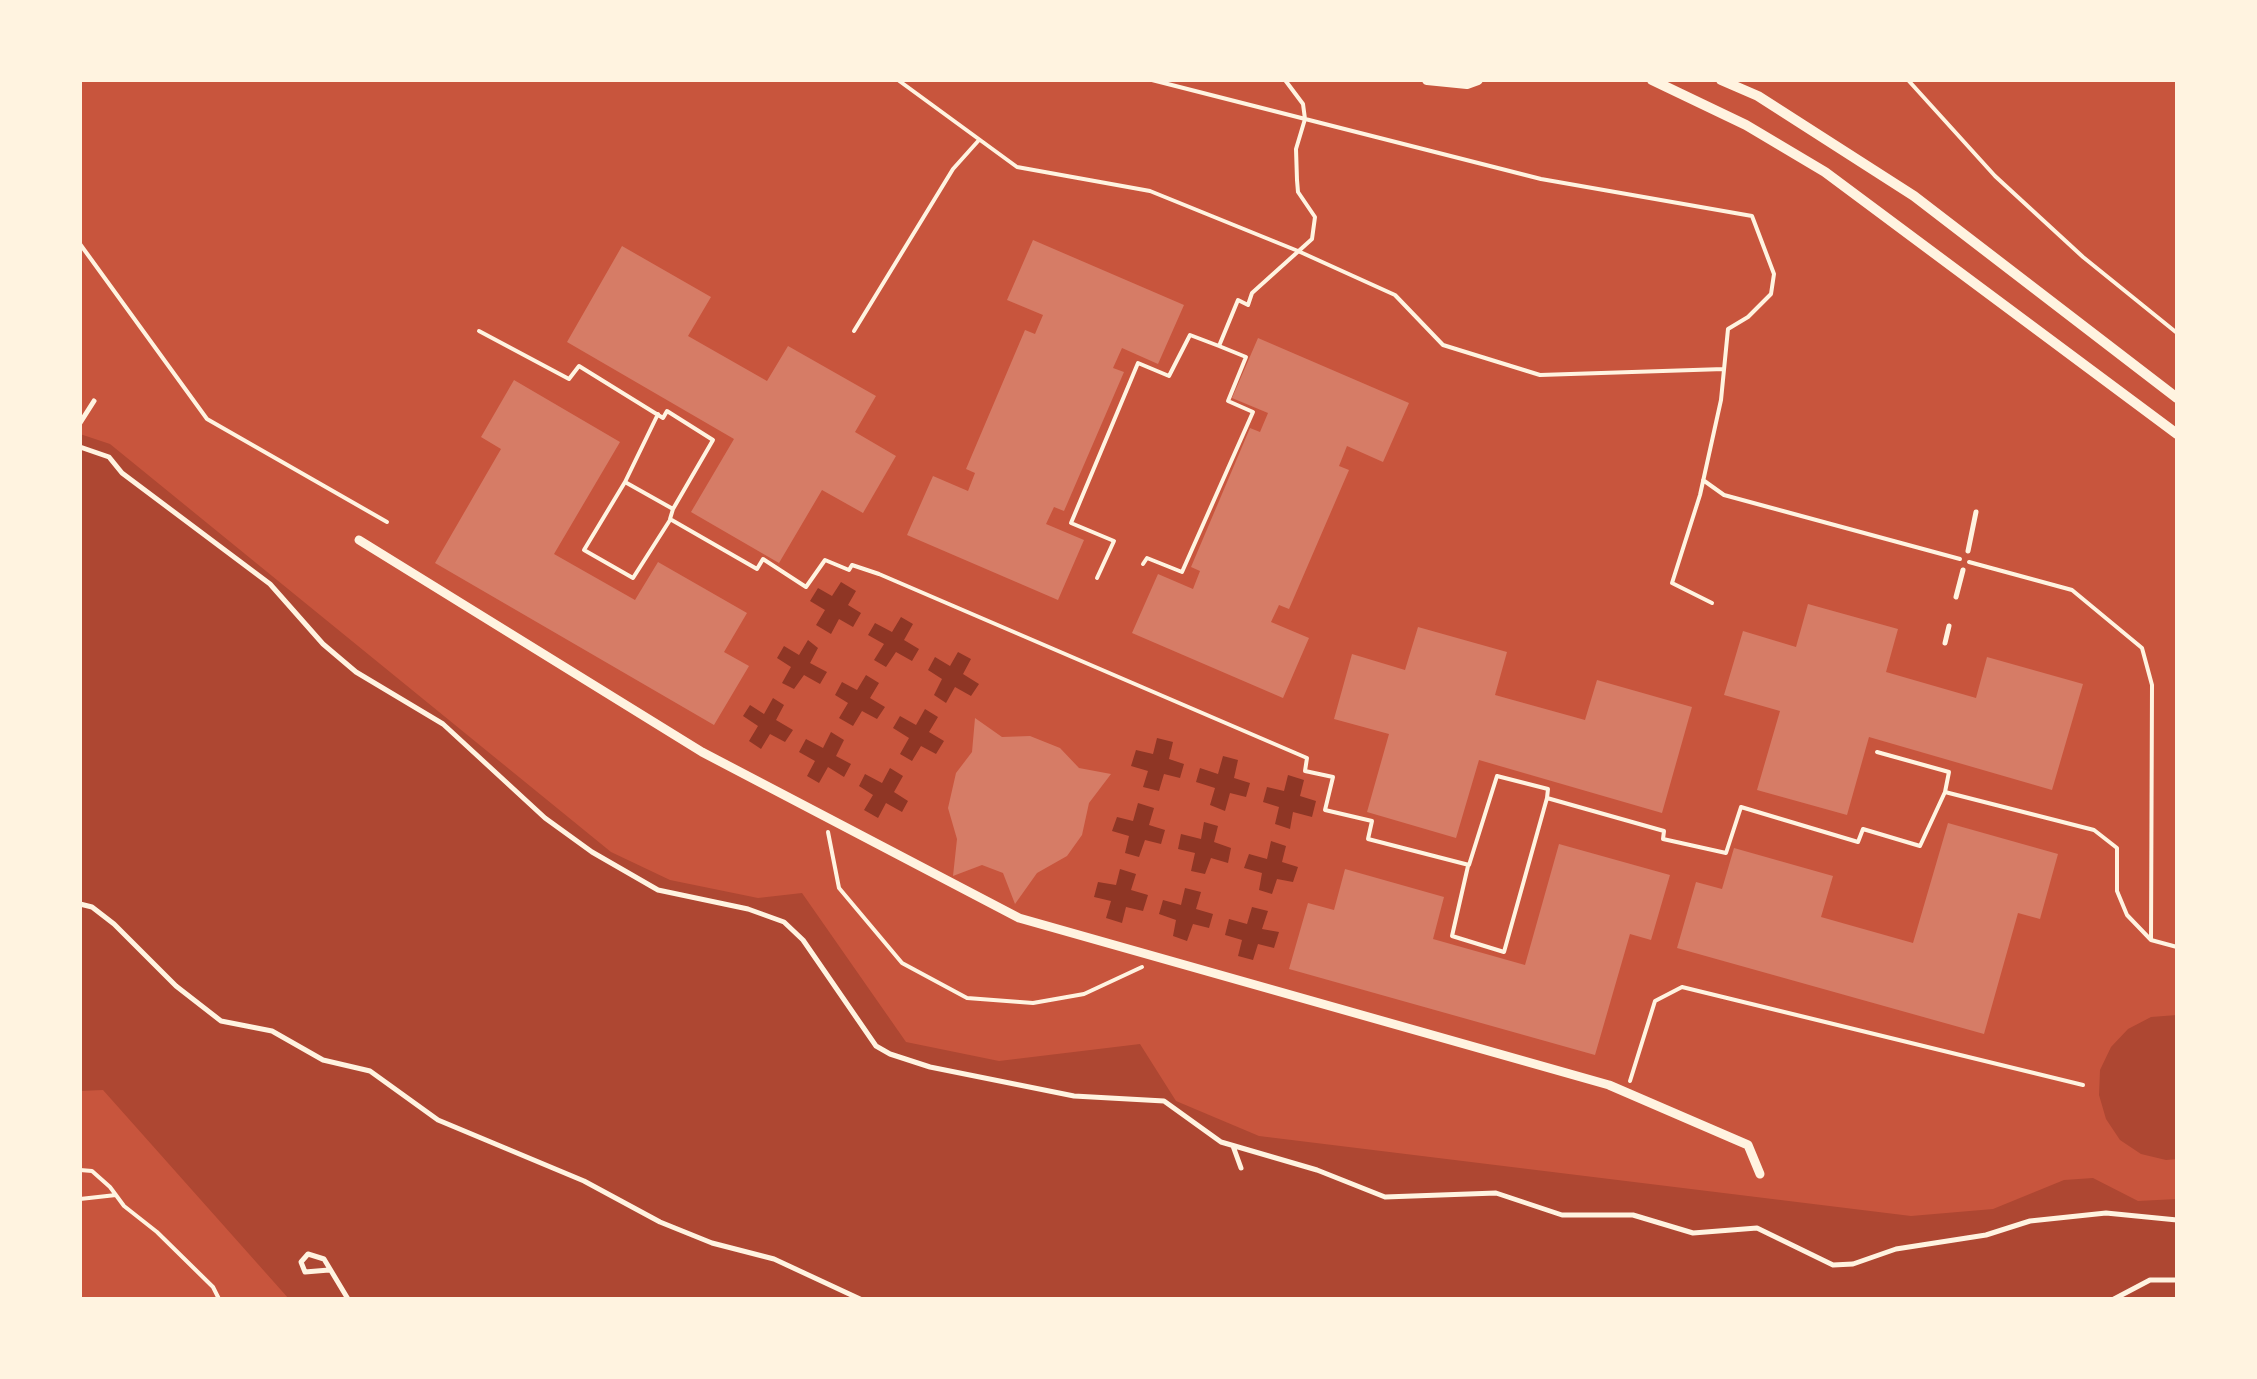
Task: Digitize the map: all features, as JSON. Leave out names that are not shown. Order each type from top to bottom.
[{"type":"street","points":[[1427,80],[1467,84],[1478,80]]},
{"type":"street","points":[[1652,80],[1746,125],[1825,172],[1901,224],[2177,434]]},
{"type":"street","points":[[1721,80],[1758,96],[1914,196],[2177,398]]},
{"type":"street","points":[[359,540],[702,752],[1019,918],[1610,1086],[1748,1145],[1760,1174]]},
{"type":"lane","points":[[80,423],[94,401]]},
{"type":"lane","points":[[80,447],[108,457],[122,472],[270,584],[323,644],[356,672],[443,724],[546,818],[592,852],[658,890],[748,909],[784,922],[803,940],[876,1046],[930,1067],[1074,1096],[1164,1101],[1233,1146],[1317,1170],[1384,1197],[1496,1193],[1562,1214],[1633,1214],[1693,1232],[1757,1228],[1833,1265],[1853,1264],[1896,1249],[1986,1235],[2030,1222],[2106,1213],[2177,1220]]},
{"type":"lane","points":[[1968,551],[1976,512]]},
{"type":"lane","points":[[1956,597],[1963,570]]},
{"type":"lane","points":[[1945,643],[1949,626]]},
{"type":"lane","points":[[80,904],[103,916],[220,1021],[272,1031],[322,1060],[370,1071],[438,1120],[584,1181],[660,1222],[712,1243],[774,1259],[860,1299]]},
{"type":"lane","points":[[1233,1146],[1242,1168]]},
{"type":"lane","points":[[329,1270],[305,1272],[300,1262],[308,1254],[316,1254],[329,1270],[348,1299]]},
{"type":"lane","points":[[2114,1299],[2150,1280],[2177,1280]]},
{"type":"path","points":[[898,80],[1017,166],[1150,191],[1298,251],[1395,295],[1443,345],[1540,375],[1724,369]]},
{"type":"path","points":[[1152,80],[1541,178],[1752,216],[1774,274],[1770,294],[1748,317],[1728,329],[1703,480],[1672,584],[1712,603]]},
{"type":"path","points":[[1219,346],[1238,300],[1248,305],[1252,293],[1298,251],[1315,229],[1315,217],[1298,192],[1296,149],[1305,118],[1302,104],[1285,80]]},
{"type":"path","points":[[1908,80],[1994,176],[2083,257],[2177,333]]},
{"type":"path","points":[[854,331],[953,169],[979,140]]},
{"type":"path","points":[[80,244],[207,418],[387,522]]},
{"type":"path","points":[[479,331],[569,379],[579,366],[658,414],[663,418],[667,412],[713,440],[634,578],[584,550],[625,482],[658,414]]},
{"type":"path","points":[[1097,578],[1114,542],[1071,523],[1138,364],[1169,376],[1190,335],[1246,358],[1228,400],[1253,412],[1182,572],[1146,558],[1143,564]]},
{"type":"path","points":[[1703,480],[1724,495],[2072,590],[2142,648],[2152,685],[2151,940]]},
{"type":"path","points":[[625,482],[673,509]]},
{"type":"path","points":[[670,519],[757,569],[764,560],[806,587],[825,560],[849,570],[852,566],[879,574],[1289,750],[1307,758],[1305,771],[1333,777],[1325,810],[1372,821],[1368,839],[1469,864]]},
{"type":"path","points":[[1547,798],[1664,831],[1664,839],[1726,854],[1741,807],[1858,842],[1863,829],[1920,846],[1945,792],[1948,772],[1876,752]]},
{"type":"path","points":[[1497,776],[1548,789],[1547,798],[1504,952],[1452,936],[1469,864],[1497,776]]},
{"type":"path","points":[[1945,792],[2094,830],[2117,848],[2117,890],[2127,916],[2151,940],[2177,947]]},
{"type":"path","points":[[826,817],[839,888],[902,964],[967,998],[1033,1003],[1084,994],[1160,959]]},
{"type":"path","points":[[1627,1091],[1655,1001],[1682,987],[2083,1086]]},
{"type":"path","points":[[80,1170],[92,1171],[213,1287],[219,1299]]},
{"type":"path","points":[[80,1199],[116,1195]]},
{"type":"shaded area","points":[[80,434],[110,444],[611,852],[670,880],[758,898],[802,893],[906,1042],[999,1061],[1140,1044],[1176,1101],[1259,1136],[1911,1216],[1993,1209],[2064,1180],[2093,1178],[2138,1201],[2177,1199],[2177,1299],[289,1299],[103,1090],[80,1091]]},
{"type":"shaded area","points":[[841,582],[856,591],[848,605],[861,613],[853,627],[839,619],[831,634],[816,625],[825,610],[810,601],[818,588],[832,596]]},
{"type":"shaded area","points":[[901,617],[913,624],[904,640],[919,649],[912,661],[896,652],[886,667],[874,660],[884,644],[868,635],[875,623],[892,632]]},
{"type":"shaded area","points":[[808,640],[818,648],[810,663],[827,672],[820,684],[804,675],[794,689],[782,683],[791,667],[777,658],[784,646],[799,655]]},
{"type":"shaded area","points":[[958,652],[971,659],[963,674],[979,684],[971,696],[955,687],[946,703],[934,695],[942,679],[928,670],[935,657],[950,666]]},
{"type":"shaded area","points":[[866,675],[879,683],[870,698],[885,707],[877,719],[862,711],[853,726],[839,718],[848,703],[835,695],[842,682],[857,690]]},
{"type":"shaded area","points":[[773,698],[784,705],[776,720],[793,730],[785,742],[770,734],[761,749],[749,741],[758,726],[743,716],[750,705],[764,714]]},
{"type":"shaded area","points":[[925,709],[938,717],[929,732],[944,741],[936,754],[921,746],[912,761],[900,754],[909,738],[893,728],[900,716],[916,725]]},
{"type":"shaded area","points":[[831,732],[844,740],[836,756],[851,764],[844,777],[828,767],[819,783],[807,776],[815,761],[799,752],[806,739],[823,748]]},
{"type":"shaded area","points":[[1157,738],[1173,742],[1169,759],[1184,764],[1180,778],[1164,774],[1159,791],[1143,787],[1148,771],[1131,766],[1136,750],[1153,754]]},
{"type":"shaded area","points":[[1223,756],[1238,760],[1234,778],[1250,783],[1246,797],[1230,793],[1225,811],[1210,805],[1215,788],[1196,782],[1200,768],[1218,774]]},
{"type":"shaded area","points":[[890,768],[903,776],[894,792],[908,801],[902,812],[886,803],[878,818],[864,810],[873,795],[859,786],[865,774],[882,783]]},
{"type":"shaded area","points":[[1288,775],[1304,780],[1300,796],[1316,801],[1312,817],[1293,812],[1290,829],[1275,824],[1279,807],[1263,802],[1267,787],[1284,791]]},
{"type":"shaded area","points":[[1138,803],[1154,808],[1149,825],[1165,830],[1161,844],[1145,840],[1139,857],[1125,853],[1129,836],[1112,831],[1117,817],[1133,821]]},
{"type":"shaded area","points":[[1204,822],[1218,826],[1214,842],[1231,848],[1228,863],[1211,858],[1205,874],[1191,871],[1195,853],[1178,849],[1181,834],[1201,839]]},
{"type":"shaded area","points":[[1271,841],[1286,846],[1282,862],[1298,867],[1293,882],[1277,879],[1272,894],[1259,890],[1262,873],[1244,868],[1249,854],[1267,859]]},
{"type":"shaded area","points":[[1120,869],[1136,874],[1131,890],[1148,895],[1143,911],[1126,907],[1122,923],[1106,918],[1111,901],[1094,897],[1098,882],[1116,885]]},
{"type":"shaded area","points":[[1185,888],[1201,892],[1196,909],[1213,914],[1209,928],[1193,924],[1187,941],[1173,936],[1176,920],[1159,914],[1163,900],[1181,905]]},
{"type":"shaded area","points":[[1252,907],[1268,911],[1262,929],[1279,932],[1274,948],[1258,944],[1253,960],[1238,956],[1242,940],[1225,935],[1229,919],[1247,924]]},
{"type":"shaded area","points":[[2177,1015],[2177,1159],[2166,1160],[2141,1154],[2120,1140],[2106,1119],[2099,1095],[2100,1070],[2111,1047],[2128,1029],[2151,1017]]},
{"type":"building","points":[[1033,240],[1184,305],[1158,364],[1122,348],[1113,368],[1124,372],[1064,511],[1054,507],[1046,524],[1084,540],[1058,600],[907,535],[933,476],[968,491],[975,473],[966,469],[1025,330],[1035,334],[1043,315],[1007,300]]},
{"type":"building","points":[[622,246],[711,297],[688,336],[767,381],[788,346],[876,396],[855,432],[896,456],[863,513],[822,490],[779,563],[691,512],[734,439],[567,342]]},
{"type":"building","points":[[1258,338],[1409,403],[1383,462],[1347,446],[1339,466],[1349,470],[1289,609],[1279,605],[1271,622],[1309,638],[1283,698],[1132,633],[1158,574],[1193,589],[1200,571],[1191,567],[1250,428],[1260,432],[1268,413],[1232,398]]},
{"type":"building","points":[[514,380],[620,442],[554,554],[635,600],[658,562],[747,613],[724,652],[749,666],[714,725],[435,563],[501,449],[481,437]]},
{"type":"building","points":[[1808,604],[1898,629],[1886,672],[1976,698],[1987,657],[2083,684],[2052,790],[1869,737],[1847,815],[1757,790],[1780,711],[1724,695],[1743,631],[1796,647]]},
{"type":"building","points":[[1418,627],[1507,652],[1495,695],[1585,720],[1597,680],[1692,707],[1662,813],[1479,760],[1456,838],[1367,812],[1389,734],[1334,719],[1352,654],[1405,670]]},
{"type":"building","points":[[975,718],[1002,737],[1030,736],[1060,748],[1079,768],[1111,774],[1089,803],[1082,835],[1067,856],[1037,873],[1015,904],[1003,873],[982,865],[953,876],[957,839],[948,808],[956,773],[972,752]]},
{"type":"building","points":[[1948,823],[2058,854],[2040,919],[2018,913],[1984,1034],[1677,948],[1696,882],[1722,889],[1734,848],[1833,876],[1821,917],[1913,943]]},
{"type":"building","points":[[1559,844],[1670,875],[1651,940],[1630,934],[1595,1055],[1289,969],[1308,903],[1334,910],[1345,869],[1444,897],[1433,939],[1525,965]]}]
